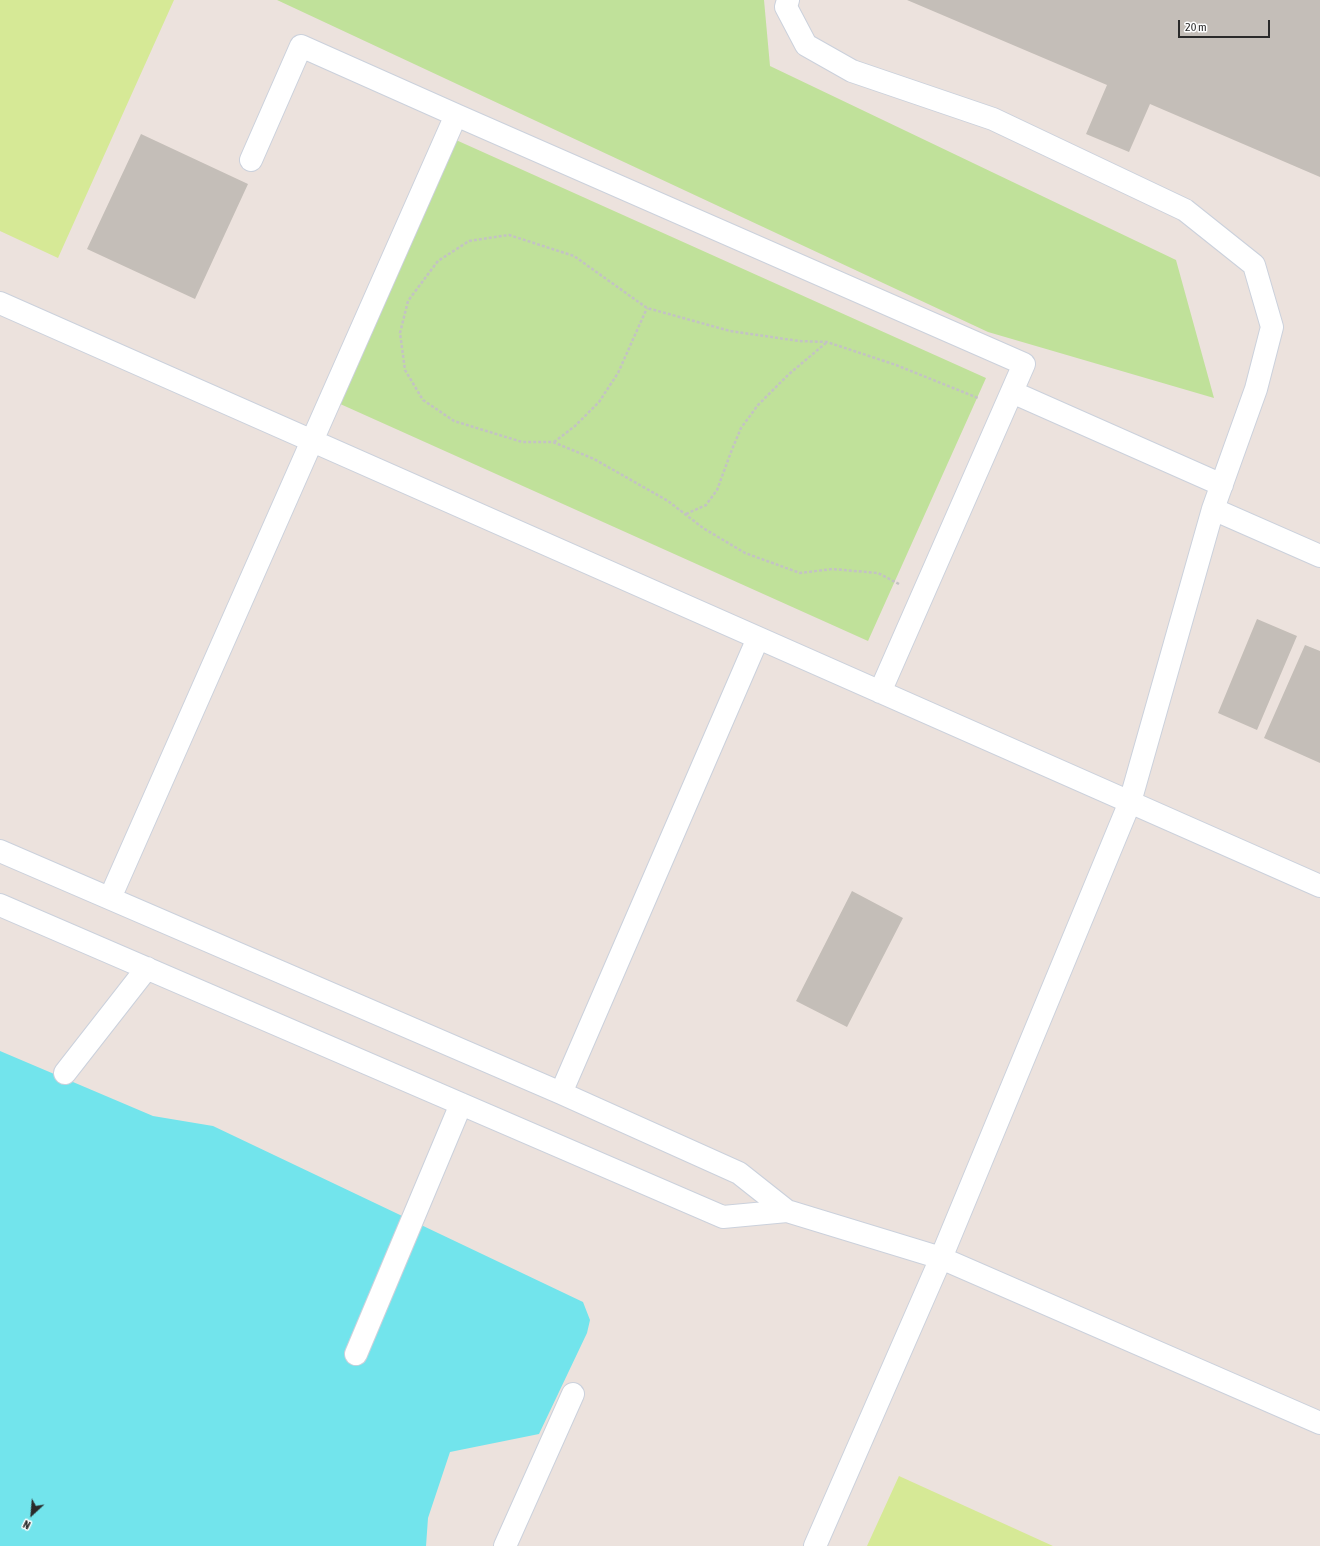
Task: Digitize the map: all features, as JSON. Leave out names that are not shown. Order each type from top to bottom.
[{"type":"lane","points":[[788,0],[786,7],[806,45],[852,71],[993,119],[1185,210],[1254,265],[1272,327],[1256,389],[1214,509],[1130,802],[941,1258],[815,1546]]},
{"type":"lane","points":[[251,160],[301,46],[1024,364],[880,692]]},
{"type":"lane","points":[[110,898],[456,115]]},
{"type":"lane","points":[[0,303],[1320,886]]},
{"type":"lane","points":[[1008,400],[1222,484]]},
{"type":"lane","points":[[1214,509],[1320,556]]},
{"type":"lane","points":[[561,1093],[758,638]]},
{"type":"lane","points":[[0,851],[561,1093],[739,1173],[787,1211],[941,1258],[1320,1423]]},
{"type":"lane","points":[[0,905],[723,1217],[787,1211]]},
{"type":"lane","points":[[65,1074],[147,968]]},
{"type":"lane","points":[[356,1354],[461,1104]]},
{"type":"lane","points":[[505,1546],[573,1394]]},
{"type":"path","points":[[920,602],[898,584],[878,573],[832,569],[800,573],[744,553],[703,528],[668,501],[594,460],[553,442],[522,442],[454,421],[423,400],[405,370],[400,333],[408,301],[438,261],[469,241],[509,235],[574,256],[647,308],[730,331],[799,341],[828,342],[1008,400]]},
{"type":"path","points":[[553,442],[575,426],[599,402],[618,373],[647,308]]},
{"type":"path","points":[[686,514],[706,505],[718,490],[741,428],[758,405],[788,374],[828,342]]},
{"type":"green space","points":[[0,0],[174,0],[58,258],[0,231]]},
{"type":"green space","points":[[277,0],[764,0],[770,66],[1176,260],[1214,398],[988,332]]},
{"type":"green space","points":[[456,140],[986,378],[868,641],[338,403]]},
{"type":"green space","points":[[899,1476],[1053,1546],[867,1546]]},
{"type":"water","points":[[0,1051],[153,1116],[213,1126],[583,1302],[590,1320],[587,1333],[539,1434],[450,1452],[428,1518],[426,1546],[0,1546]]},
{"type":"building","points":[[907,0],[1320,0],[1320,177],[1150,104],[1129,152],[1086,134],[1107,85]]},
{"type":"building","points":[[141,134],[248,184],[195,299],[87,249]]},
{"type":"building","points":[[1257,619],[1297,636],[1257,730],[1218,713]]},
{"type":"building","points":[[1305,645],[1320,651],[1320,763],[1264,738]]},
{"type":"building","points":[[852,891],[903,918],[847,1027],[796,1001]]}]
